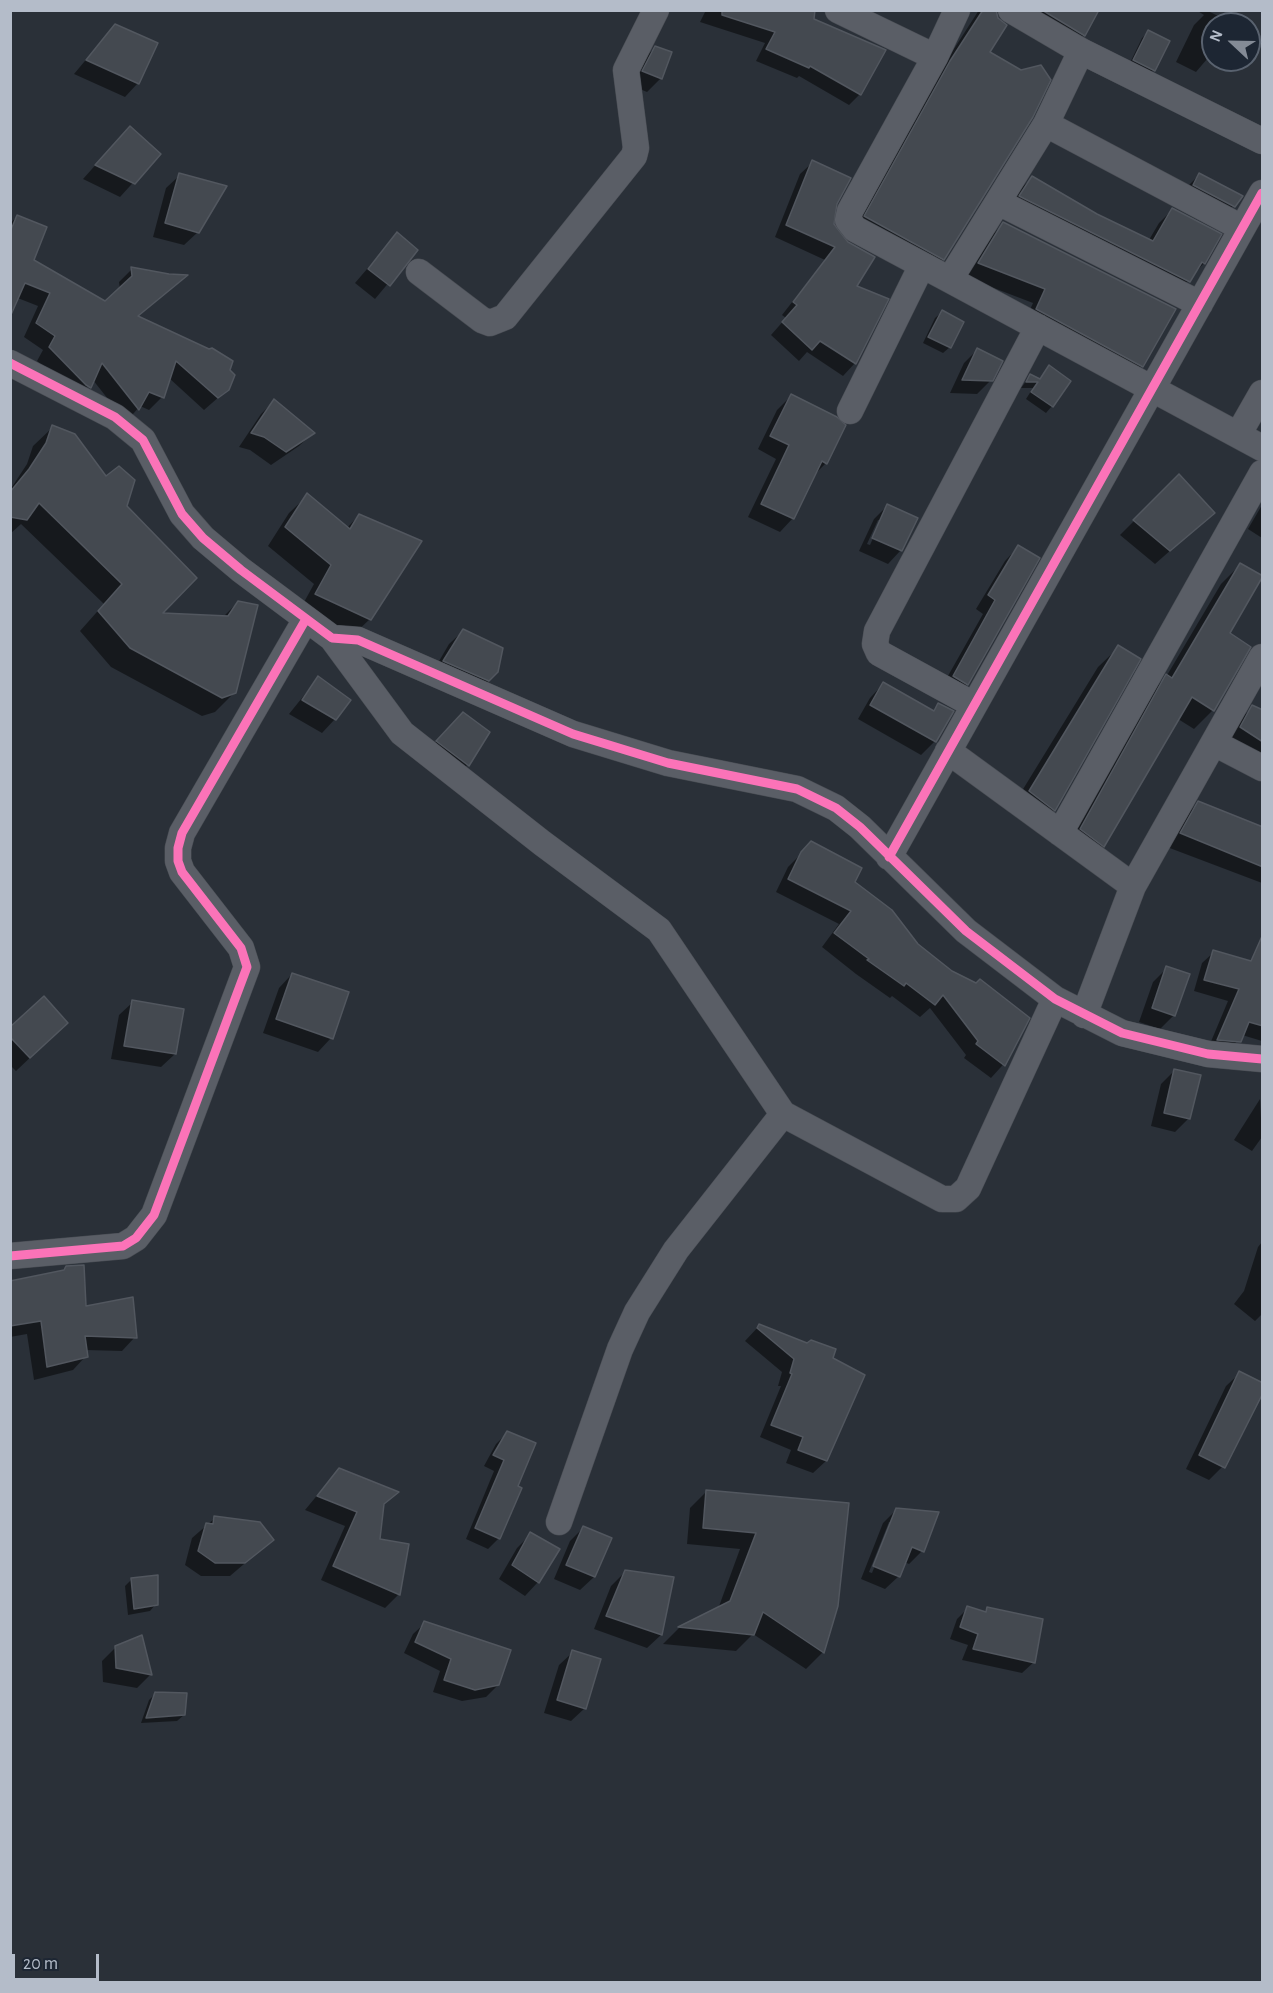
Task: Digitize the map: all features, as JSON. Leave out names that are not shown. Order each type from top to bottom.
[{"type":"street","points":[[419,272],[482,320],[490,323],[504,317],[634,156],[636,148],[626,70],[656,10]]},
{"type":"street","points":[[838,10],[935,57]]},
{"type":"street","points":[[957,10],[935,57],[850,211],[848,220],[855,230],[1263,448]]},
{"type":"street","points":[[1011,10],[1081,51],[1263,141]]},
{"type":"street","points":[[954,282],[952,276],[1046,124],[1081,51]]},
{"type":"street","points":[[1046,124],[1242,228]]},
{"type":"street","points":[[889,857],[1263,193]]},
{"type":"street","points":[[998,202],[1200,304]]},
{"type":"street","points":[[850,411],[922,265]]},
{"type":"street","points":[[974,705],[879,653],[875,644],[877,631],[1038,327]]},
{"type":"street","points":[[10,363],[115,417],[143,440],[182,514],[203,538],[241,570],[332,638],[402,733],[659,930],[783,1114],[942,1199],[956,1199],[968,1188],[1055,999]]},
{"type":"street","points":[[1238,435],[1263,393]]},
{"type":"street","points":[[1060,833],[1263,473]]},
{"type":"street","points":[[10,1256],[123,1246],[141,1232],[154,1215],[247,967],[241,948],[182,872],[177,861],[178,848],[182,833],[306,619]]},
{"type":"street","points":[[332,638],[358,640],[573,734],[668,763],[797,789],[836,808],[966,931],[1055,999],[1122,1033],[1208,1054],[1263,1059]]},
{"type":"street","points":[[1084,1015],[1133,886],[1263,657]]},
{"type":"street","points":[[1214,743],[1263,768]]},
{"type":"street","points":[[948,751],[1133,886]]},
{"type":"street","points":[[559,1522],[620,1349],[637,1312],[676,1250],[783,1114]]},
{"type":"building","points":[[722,10],[815,10],[814,19],[886,50],[861,95],[810,66],[809,68],[766,49],[775,32],[722,15]]},
{"type":"building","points":[[983,10],[996,10],[998,18],[1007,25],[990,52],[1021,70],[1041,65],[1051,80],[1033,117],[944,260],[864,216],[950,61]]},
{"type":"building","points":[[1042,10],[1099,10],[1085,36]]},
{"type":"building","points":[[115,24],[158,43],[139,84],[86,60]]},
{"type":"building","points":[[1148,30],[1170,41],[1155,71],[1133,60]]},
{"type":"building","points":[[655,46],[672,52],[662,79],[642,71]]},
{"type":"building","points":[[130,126],[161,154],[135,184],[95,165]]},
{"type":"building","points":[[812,160],[851,178],[837,204],[834,224],[848,242],[875,257],[857,286],[889,299],[856,364],[820,341],[812,350],[782,322],[797,305],[793,302],[835,247],[786,225]]},
{"type":"building","points":[[179,173],[227,186],[199,233],[165,223]]},
{"type":"building","points":[[1199,173],[1243,196],[1235,207],[1193,185]]},
{"type":"building","points":[[1032,176],[1097,214],[1153,241],[1172,208],[1222,234],[1205,264],[1202,262],[1190,282],[1019,196]]},
{"type":"building","points":[[17,215],[47,227],[34,260],[105,301],[132,276],[131,267],[188,275],[138,316],[209,349],[212,348],[233,361],[230,370],[235,375],[229,390],[218,398],[176,361],[164,398],[149,392],[139,410],[102,363],[91,388],[86,385],[49,347],[55,336],[36,323],[50,293],[25,283],[10,317],[10,232]]},
{"type":"building","points":[[1003,222],[1176,309],[1143,367],[1036,309],[1045,289],[978,263]]},
{"type":"building","points":[[397,232],[418,250],[390,286],[368,269]]},
{"type":"building","points":[[942,310],[964,322],[951,348],[928,337]]},
{"type":"building","points":[[977,348],[1003,361],[993,381],[962,380]]},
{"type":"building","points":[[1049,365],[1071,381],[1053,407],[1031,392],[1038,382],[1026,382],[1030,374],[1040,379]]},
{"type":"building","points":[[791,394],[837,417],[846,425],[827,464],[822,461],[794,519],[761,504],[789,445],[770,436]]},
{"type":"building","points":[[274,399],[315,433],[286,452],[264,437],[251,433]]},
{"type":"building","points":[[52,425],[75,434],[106,476],[119,466],[135,480],[127,506],[197,578],[163,613],[228,616],[238,601],[258,605],[236,693],[222,698],[130,648],[98,611],[122,584],[39,503],[27,520],[10,517],[10,492],[46,443]]},
{"type":"building","points":[[1179,474],[1215,513],[1170,551],[1133,520]]},
{"type":"building","points":[[307,493],[350,529],[359,514],[422,541],[371,620],[315,594],[331,565],[285,527]]},
{"type":"building","points":[[887,504],[918,518],[902,551],[872,538]]},
{"type":"building","points":[[1018,545],[1040,558],[968,685],[953,676],[995,600],[988,595]]},
{"type":"building","points":[[1240,563],[1263,576],[1230,633],[1251,647],[1214,711],[1192,697],[1104,847],[1080,829],[1166,674],[1172,678]]},
{"type":"building","points":[[463,629],[503,648],[498,672],[489,681],[443,661]]},
{"type":"building","points":[[1118,645],[1141,659],[1055,811],[1029,791]]},
{"type":"building","points":[[318,676],[351,700],[336,720],[302,700]]},
{"type":"building","points":[[883,682],[934,711],[938,703],[954,711],[936,742],[870,705]]},
{"type":"building","points":[[1252,705],[1263,710],[1263,742],[1240,727]]},
{"type":"building","points":[[463,712],[490,732],[469,766],[436,741]]},
{"type":"building","points":[[1198,801],[1263,827],[1263,867],[1180,833]]},
{"type":"building","points":[[811,841],[862,868],[855,882],[892,910],[918,944],[952,971],[976,983],[980,979],[1030,1018],[1005,1066],[976,1044],[978,1041],[943,995],[935,1005],[906,983],[904,986],[867,960],[869,959],[834,933],[851,911],[788,879],[801,852]]},
{"type":"building","points":[[1263,934],[1263,1026],[1249,1022],[1241,1042],[1217,1040],[1239,989],[1204,980],[1213,950],[1251,961]]},
{"type":"building","points":[[1166,966],[1190,974],[1175,1016],[1152,1008]]},
{"type":"building","points":[[292,973],[349,992],[333,1039],[276,1019]]},
{"type":"building","points":[[44,996],[68,1023],[30,1058],[10,1037],[10,1027]]},
{"type":"building","points":[[132,1000],[184,1009],[176,1054],[124,1046]]},
{"type":"building","points":[[1174,1069],[1201,1075],[1190,1119],[1164,1113]]},
{"type":"building","points":[[84,1265],[86,1306],[133,1297],[137,1338],[85,1336],[88,1357],[47,1367],[41,1321],[10,1326],[10,1281],[64,1270],[66,1266]]},
{"type":"building","points":[[759,1324],[807,1343],[811,1340],[836,1349],[833,1358],[865,1375],[827,1461],[798,1450],[803,1437],[771,1425],[792,1374],[790,1373],[794,1359],[757,1328]]},
{"type":"building","points":[[1239,1371],[1263,1383],[1263,1393],[1225,1468],[1199,1455]]},
{"type":"building","points":[[507,1431],[536,1443],[518,1486],[522,1488],[500,1539],[475,1528],[504,1460],[493,1455]]},
{"type":"building","points":[[339,1468],[399,1492],[384,1504],[380,1539],[409,1544],[400,1595],[333,1566],[357,1512],[317,1496]]},
{"type":"building","points":[[706,1490],[849,1503],[838,1606],[824,1653],[763,1612],[754,1635],[678,1627],[730,1601],[756,1533],[703,1528]]},
{"type":"building","points":[[896,1508],[939,1512],[924,1552],[912,1547],[900,1577],[873,1566]]},
{"type":"building","points":[[214,1516],[260,1522],[274,1540],[245,1563],[215,1563],[198,1551],[206,1523],[213,1524]]},
{"type":"building","points":[[583,1526],[612,1538],[595,1577],[566,1565]]},
{"type":"building","points":[[530,1532],[560,1549],[539,1583],[512,1565]]},
{"type":"building","points":[[625,1570],[674,1577],[662,1635],[606,1616]]},
{"type":"building","points":[[158,1575],[158,1605],[134,1609],[131,1578]]},
{"type":"building","points":[[967,1606],[986,1612],[987,1607],[1043,1619],[1035,1663],[973,1649],[978,1634],[960,1627]]},
{"type":"building","points":[[424,1621],[511,1650],[499,1685],[475,1690],[444,1680],[451,1659],[415,1642]]},
{"type":"building","points":[[142,1635],[152,1675],[116,1668],[115,1646]]},
{"type":"building","points":[[572,1650],[601,1659],[586,1709],[557,1700]]},
{"type":"building","points":[[155,1692],[187,1693],[185,1715],[146,1718]]},
{"type":"cycle path","points":[[889,857],[1262,193]]},
{"type":"cycle path","points":[[10,363],[115,417],[143,440],[182,514],[203,538],[241,570],[332,638],[358,640],[573,734],[668,763],[797,789],[836,808],[860,827],[966,931],[1055,999],[1122,1033],[1208,1054],[1262,1059]]},
{"type":"cycle path","points":[[10,1256],[123,1246],[136,1238],[154,1215],[247,967],[241,948],[182,872],[178,861],[178,848],[182,833],[306,619]]}]
